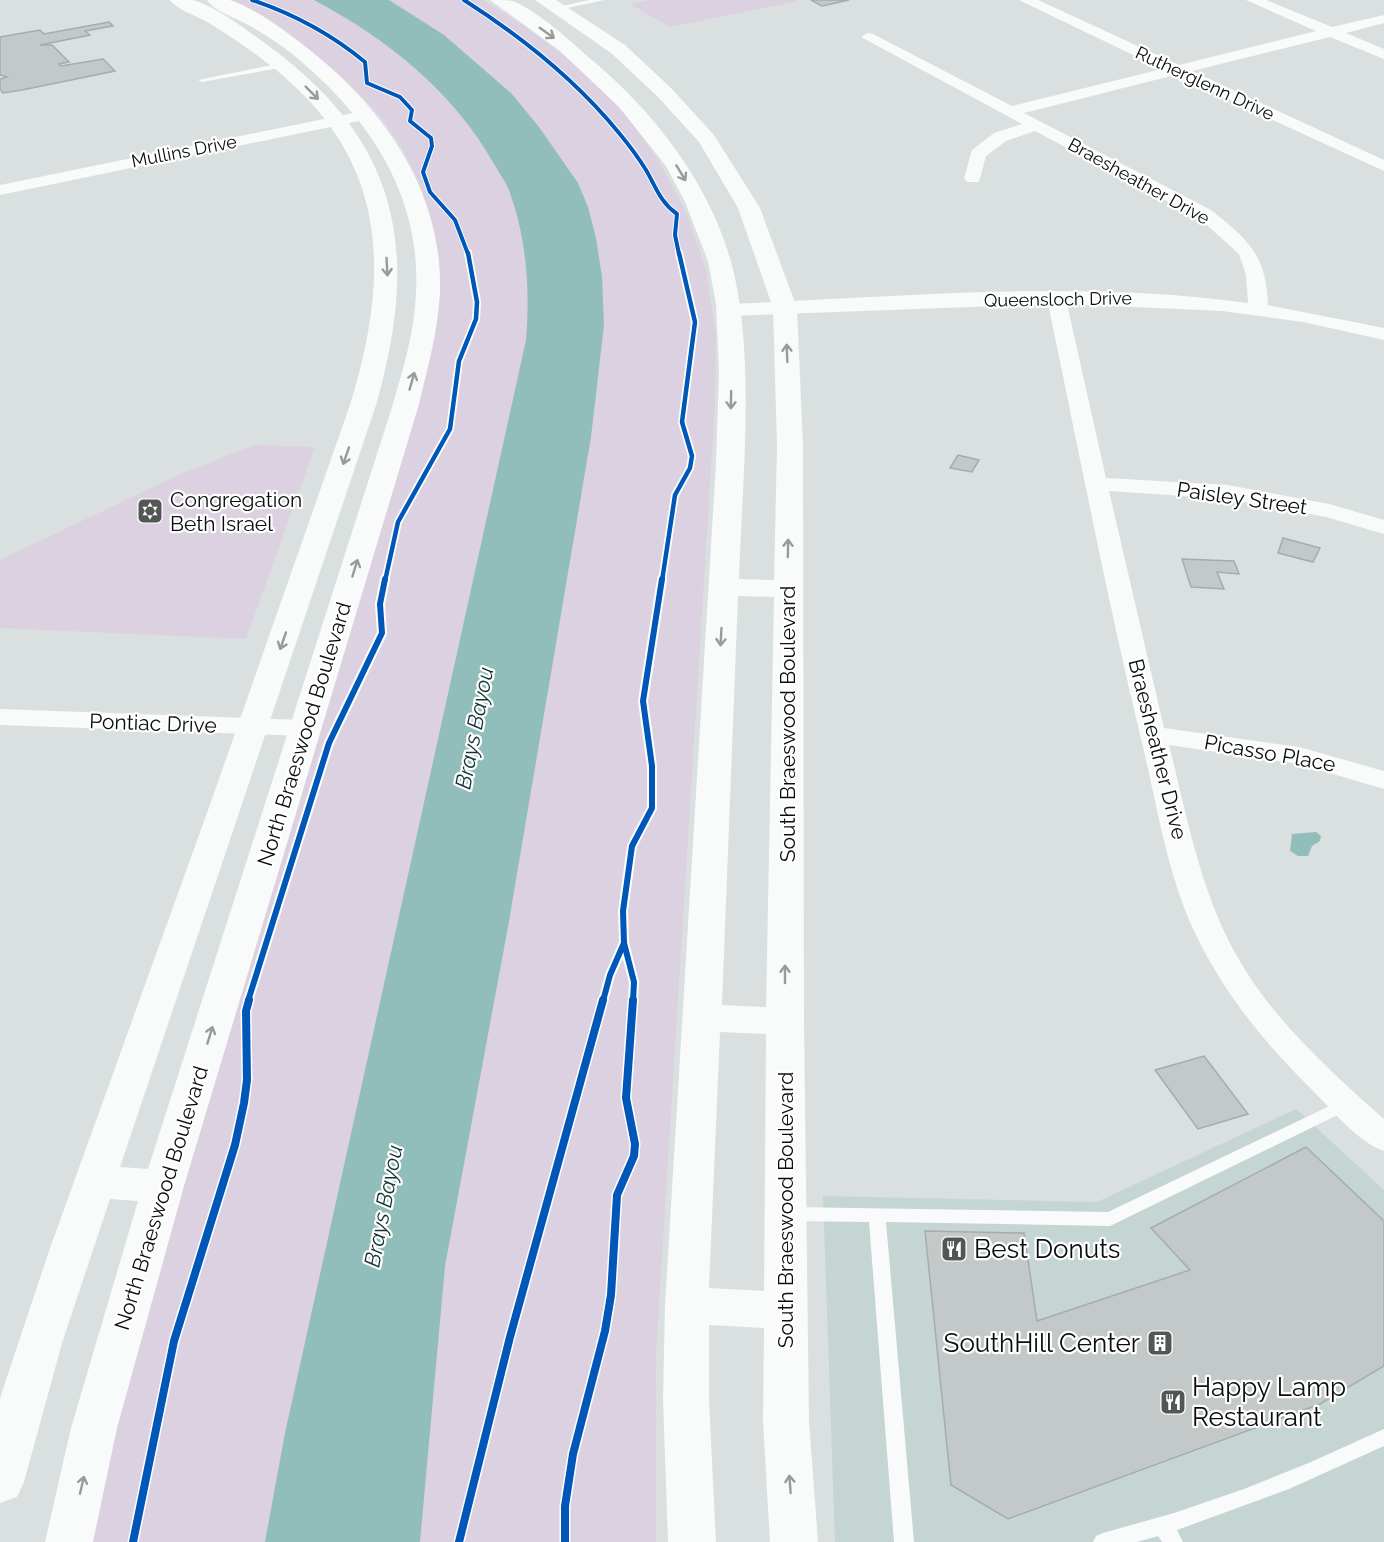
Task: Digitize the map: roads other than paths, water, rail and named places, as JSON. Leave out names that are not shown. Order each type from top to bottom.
[{"type":"main road","points":[[499,0],[568,47],[624,98],[668,152],[691,189],[714,242],[729,310],[732,341],[724,587],[687,1305],[686,1400],[692,1542]]},
{"type":"main road","name":"South Braeswood Boulevard","points":[[565,3],[664,92],[707,139],[730,172],[749,208],[785,308],[790,446],[785,1311],[786,1421],[794,1542]]},
{"type":"main road","name":"North Braeswood Boulevard","points":[[0,1482],[13,1430],[95,1182],[369,389],[385,321],[388,271],[384,229],[376,194],[360,157],[353,118],[335,79],[286,58],[271,29],[206,4]]},
{"type":"main road","points":[[624,98],[664,92]]},
{"type":"main road","name":"North Braeswood Boulevard","points":[[69,1542],[94,1428],[163,1186],[420,352],[428,274],[424,244],[412,193],[397,159],[353,118]]},
{"type":"main road","points":[[357,424],[399,425]]},
{"type":"main road","points":[[724,587],[788,589]]},
{"type":"main road","points":[[703,1018],[785,1022]]},
{"type":"main road","points":[[95,1182],[163,1186]]},
{"type":"main road","points":[[687,1305],[785,1311]]},
{"type":"street","name":"Rutherglenn Drive","points":[[1026,0],[1384,166]]},
{"type":"street","points":[[1253,0],[1384,54]]},
{"type":"street","points":[[1011,111],[1384,19]]},
{"type":"street","name":"Braesheather Drive","points":[[867,37],[1205,214],[1243,244],[1258,277],[1258,308]]},
{"type":"street","name":"Mullins Drive","points":[[0,190],[353,118]]},
{"type":"street","points":[[973,178],[978,154],[1000,137],[1037,125]]},
{"type":"street","name":"Queensloch Drive","points":[[729,310],[1135,297],[1258,308],[1384,334]]},
{"type":"street","name":"Braesheather Drive","points":[[1056,298],[1153,735],[1200,913],[1221,956],[1279,1036],[1346,1104],[1384,1138]]},
{"type":"street","name":"Paisley Street","points":[[1098,484],[1228,492],[1307,507],[1384,527]]},
{"type":"street","name":"Pontiac Drive","points":[[0,717],[306,728]]},
{"type":"street","name":"Picasso Place","points":[[1153,735],[1305,756],[1345,766],[1384,780]]},
{"type":"lane","points":[[565,3],[600,0]]},
{"type":"lane","points":[[202,80],[286,58]]},
{"type":"lane","points":[[785,1214],[1110,1219],[1346,1104]]},
{"type":"lane","points":[[877,1215],[904,1542]]},
{"type":"lane","points":[[1103,1542],[1169,1534],[1384,1437]]},
{"type":"water","name":"Brays Bayou","points":[[314,0],[389,0],[444,35],[511,93],[539,127],[578,183],[588,207],[596,238],[602,277],[604,325],[591,437],[508,927],[445,1266],[420,1542],[265,1542],[285,1433],[526,340],[528,304],[526,267],[521,231],[508,188],[459,113],[416,69],[392,50],[341,15]]},
{"type":"water","points":[[1316,832],[1321,836],[1320,841],[1312,846],[1308,856],[1298,856],[1290,851],[1292,834]]},
{"type":"place","name":"Congregation Beth Israel","points":[[150,511]]},
{"type":"place","name":"Best Donuts","points":[[954,1249]]},
{"type":"place","name":"SouthHill Center","points":[[1160,1343]]},
{"type":"place","name":"Happy Lamp Restaurant","points":[[1173,1402]]}]
